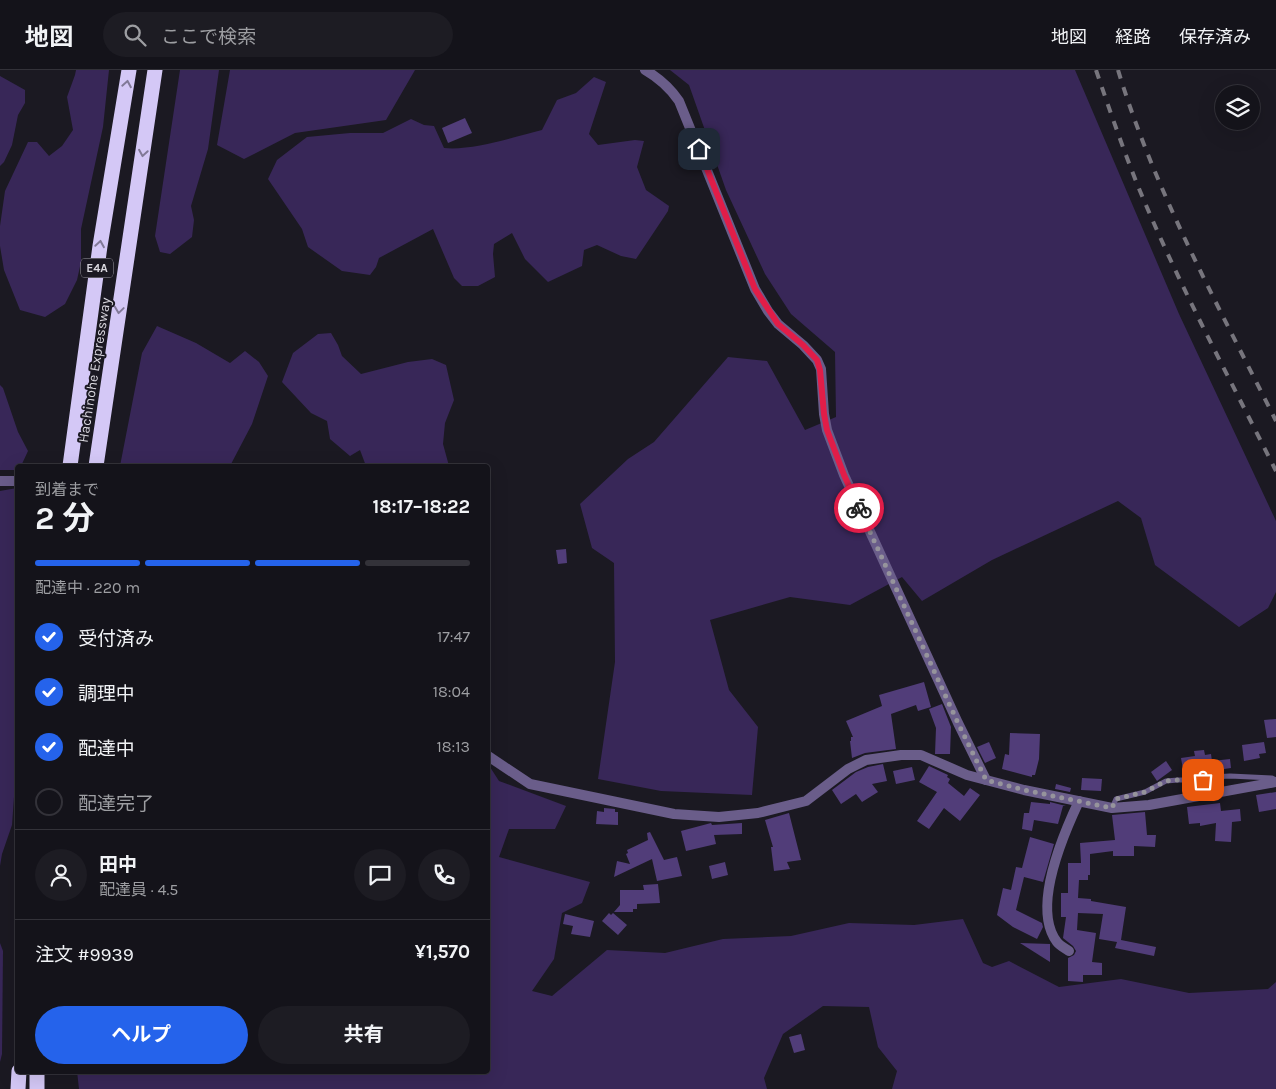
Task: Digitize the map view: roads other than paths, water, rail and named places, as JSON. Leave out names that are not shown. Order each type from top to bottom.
[{"type":"highway","name":"Hachinohe Expressway","points":[[70,464],[100,246],[129,70]]},
{"type":"highway","name":"Hachinohe Expressway","points":[[96,464],[155,70]]},
{"type":"highway","points":[[18,1089],[19,1074]]},
{"type":"highway","points":[[36,1074],[37,1089]]},
{"type":"street","points":[[645,70],[671,90],[680,101],[748,272],[763,304],[778,324],[803,345],[817,360],[820,370],[827,430],[844,475],[986,780]]},
{"type":"street","points":[[0,480],[15,481]]},
{"type":"street","points":[[490,757],[530,784],[674,814],[719,816],[758,813],[806,801],[848,769],[866,760],[901,755],[921,755],[967,775],[1024,790],[1112,808],[1149,805],[1276,781]]},
{"type":"street","points":[[1070,951],[1058,944],[1051,932],[1047,902],[1058,850],[1079,801]]},
{"type":"lane","points":[[1112,808],[1116,799],[1145,792],[1166,781],[1203,780],[1213,777],[1230,776],[1272,778],[1276,781]]},
{"type":"railway","points":[[1096,70],[1128,161],[1155,227],[1188,298],[1276,471]]},
{"type":"railway","points":[[1118,70],[1133,115],[1169,205],[1276,421]]}]
